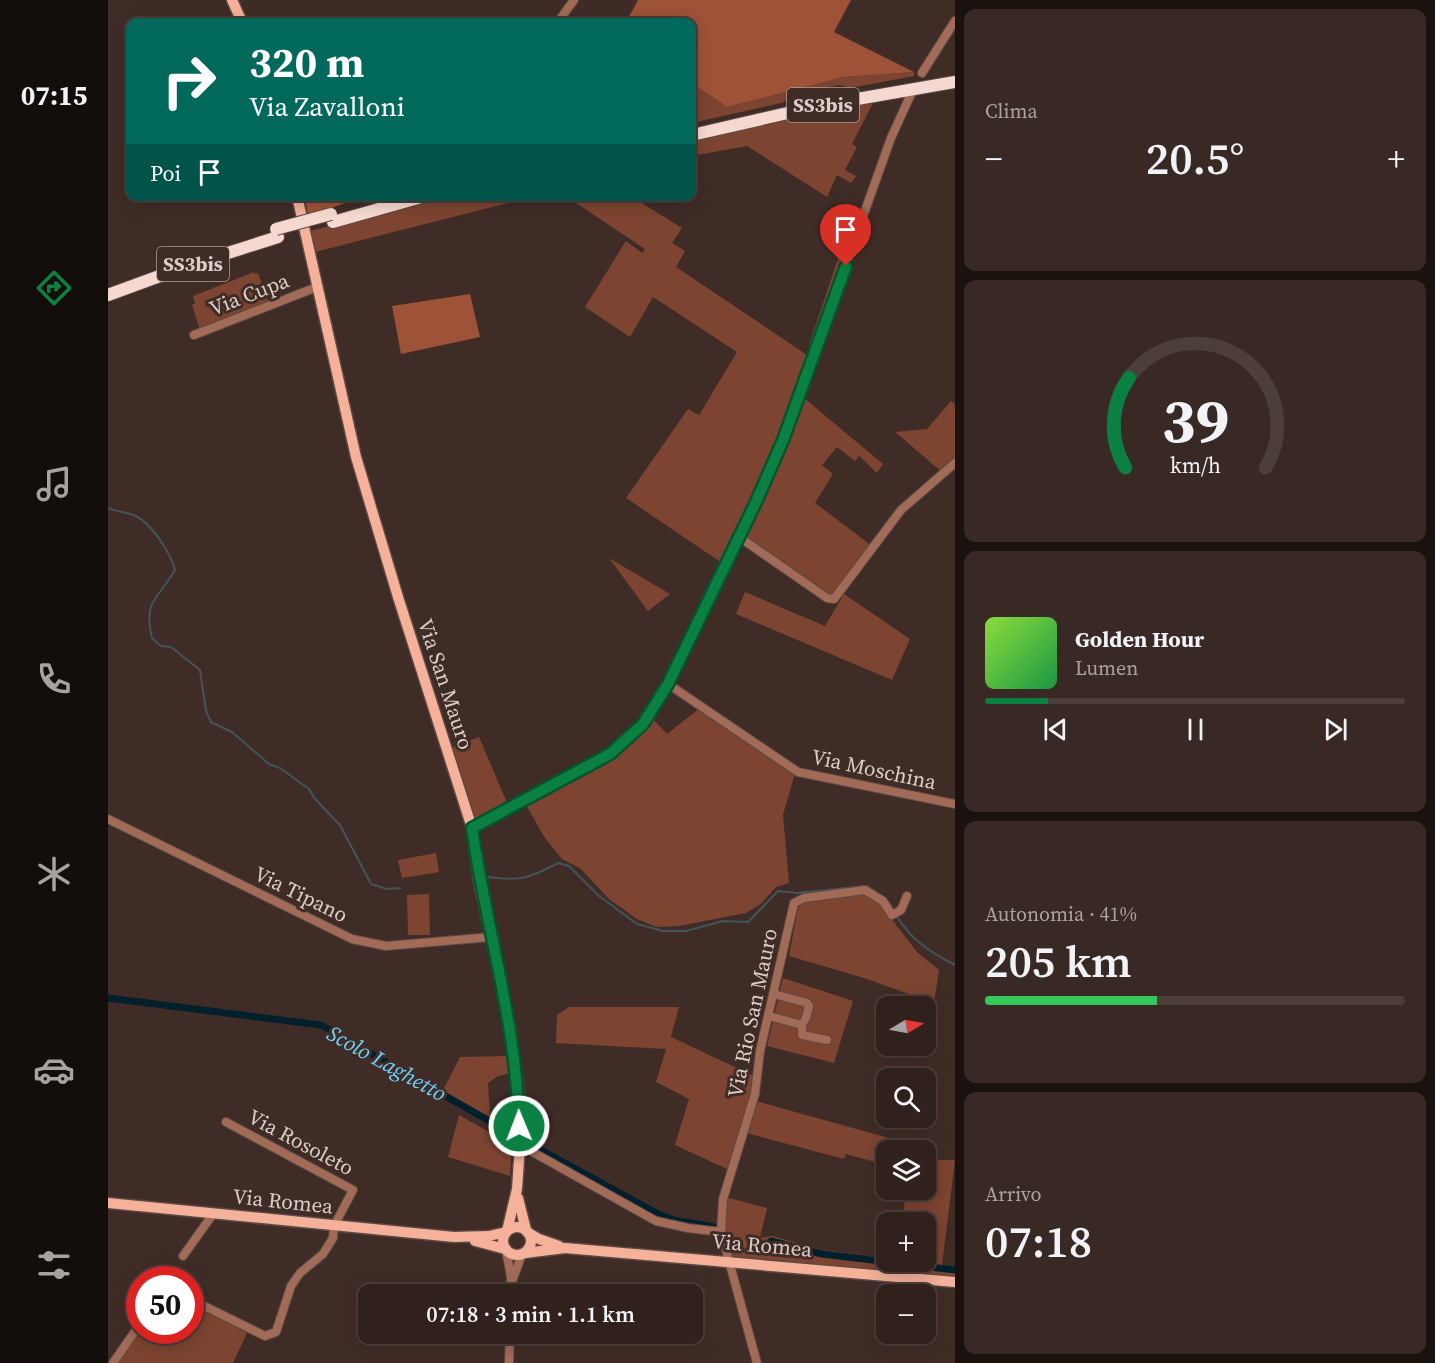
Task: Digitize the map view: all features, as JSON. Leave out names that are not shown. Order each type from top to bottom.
[{"type":"highway","name":"SS3bis","points":[[696,126],[832,96],[955,74]]},
{"type":"highway","name":"SS3bis","points":[[696,134],[823,105],[955,82]]},
{"type":"highway","name":"SS3bis","points":[[332,218],[381,201]]},
{"type":"highway","name":"SS3bis","points":[[108,286],[277,233],[404,201]]},
{"type":"highway","name":"SS3bis","points":[[108,295],[277,233]]},
{"type":"main road","points":[[232,0],[240,18]]},
{"type":"main road","name":"Via San Mauro","points":[[298,201],[356,457],[472,828],[479,881],[510,1027],[519,1092],[520,1145],[517,1189],[506,1231]]},
{"type":"main road","name":"Via San Mauro","points":[[517,1189],[526,1231]]},
{"type":"main road","name":"Via Romea","points":[[108,1203],[454,1237],[490,1244],[506,1250]]},
{"type":"main road","points":[[514,1227],[526,1231],[530,1236],[531,1245],[524,1253],[513,1255],[506,1250],[503,1240],[506,1231],[514,1227]]},
{"type":"main road","name":"Via Romea","points":[[454,1237],[489,1236],[506,1231]]},
{"type":"main road","name":"Via Romea","points":[[526,1231],[548,1243],[565,1248]]},
{"type":"main road","name":"Via Romea","points":[[524,1253],[565,1248],[955,1282]]},
{"type":"street","points":[[561,18],[574,0]]},
{"type":"street","points":[[922,73],[955,21]]},
{"type":"street","points":[[472,828],[610,754],[643,724],[668,684],[783,440],[891,138],[911,94]]},
{"type":"street","name":"Via Cupa","points":[[194,335],[317,287]]},
{"type":"street","points":[[739,537],[827,598],[834,599],[901,510],[955,463]]},
{"type":"street","name":"Via Moschina","points":[[668,684],[798,772],[955,804]]},
{"type":"street","name":"Via Tipano","points":[[108,819],[352,939],[386,946],[491,937]]},
{"type":"street","name":"Via Rio San Mauro","points":[[757,1363],[727,1261],[721,1232],[723,1199],[755,1094],[760,1051],[794,903],[804,898],[866,890],[883,901],[892,915],[901,910],[907,896]]},
{"type":"street","points":[[774,994],[807,1003],[809,1006],[807,1018],[802,1024],[802,1035],[826,1040]]},
{"type":"street","points":[[769,1016],[802,1024]]},
{"type":"street","name":"Via Rosoleto","points":[[204,1306],[265,1336],[276,1332],[291,1286],[300,1273],[323,1254],[333,1238],[334,1226],[353,1190],[226,1122]]},
{"type":"street","points":[[520,1145],[656,1221],[721,1232]]},
{"type":"street","points":[[183,1256],[213,1214]]},
{"type":"street","points":[[506,1250],[511,1284]]},
{"type":"street","points":[[514,1284],[524,1253]]},
{"type":"street","points":[[112,1363],[126,1344]]},
{"type":"street","points":[[508,1363],[509,1344]]},
{"type":"shaded area","points":[[638,0],[851,0],[834,32],[914,72],[844,77],[727,107],[696,86],[696,18],[628,18]]},
{"type":"shaded area","points":[[914,72],[914,76],[850,88],[839,85],[800,93],[781,103],[696,122],[696,86],[727,107],[844,77]]},
{"type":"shaded area","points":[[874,101],[852,144],[857,147],[845,170],[856,176],[851,183],[837,175],[827,197],[747,146],[696,155],[696,140]]},
{"type":"shaded area","points":[[308,201],[351,201],[308,216],[306,203]]},
{"type":"shaded area","points":[[434,201],[516,201],[315,252],[309,231]]},
{"type":"shaded area","points":[[573,201],[638,201],[682,228],[672,243],[685,251],[676,267],[810,357],[770,460],[722,563],[626,498],[688,409],[699,415],[737,352],[653,297],[630,337],[585,307],[626,241],[642,253],[645,249]]},
{"type":"shaded area","points":[[854,211],[861,215],[814,348],[809,345]]},
{"type":"shaded area","points":[[254,272],[258,273],[269,303],[200,330],[192,305],[195,303],[193,296]]},
{"type":"shaded area","points":[[470,294],[480,337],[401,354],[392,306]]},
{"type":"shaded area","points":[[804,398],[883,464],[877,473],[859,456],[855,461],[837,447],[822,465],[833,474],[815,503],[872,546],[833,597],[743,537]]},
{"type":"shaded area","points":[[951,401],[955,404],[955,460],[943,473],[895,432],[927,429]]},
{"type":"shaded area","points":[[609,558],[670,594],[648,611]]},
{"type":"shaded area","points":[[745,592],[825,626],[844,594],[910,639],[892,680],[736,614]]},
{"type":"shaded area","points":[[700,708],[795,773],[783,815],[789,883],[776,887],[761,904],[746,913],[679,926],[656,927],[637,919],[609,899],[581,869],[562,859],[545,838],[525,803],[607,761],[623,749],[652,718],[667,734]]},
{"type":"shaded area","points":[[479,737],[508,805],[473,823],[451,748]]},
{"type":"shaded area","points":[[436,853],[439,872],[402,878],[398,860]]},
{"type":"shaded area","points":[[429,894],[430,935],[408,935],[407,895]]},
{"type":"shaded area","points":[[854,894],[867,895],[876,899],[917,952],[939,970],[935,996],[914,996],[864,978],[789,956],[798,908],[804,901]]},
{"type":"shaded area","points":[[783,978],[853,1001],[834,1063],[767,1046]]},
{"type":"shaded area","points":[[569,1007],[679,1007],[671,1037],[754,1076],[751,1097],[727,1169],[675,1145],[689,1099],[656,1082],[666,1049],[556,1043],[557,1015]]},
{"type":"shaded area","points":[[508,1056],[510,1073],[498,1076],[488,1083],[490,1114],[514,1130],[514,1139],[441,1094],[460,1057]]},
{"type":"shaded area","points":[[756,1101],[896,1140],[876,1140],[876,1162],[846,1154],[844,1159],[746,1133]]},
{"type":"shaded area","points":[[459,1115],[512,1145],[510,1176],[448,1157]]},
{"type":"shaded area","points":[[936,1160],[955,1160],[942,1265],[955,1267],[955,1279],[878,1272],[936,1272],[936,1212],[903,1212],[905,1200],[936,1200]]},
{"type":"shaded area","points":[[725,1197],[767,1208],[760,1238],[772,1236],[822,1250],[876,1257],[876,1272],[735,1259],[729,1255],[724,1228]]},
{"type":"shaded area","points":[[204,1309],[247,1333],[233,1363],[116,1363],[130,1344],[204,1344]]},
{"type":"waterway","points":[[108,508],[142,520],[154,532],[169,556],[175,570],[151,607],[149,615],[152,638],[161,646],[171,647],[200,670],[206,711],[211,722],[232,732],[269,764],[280,768],[309,789],[315,799],[340,825],[371,884],[387,889],[400,888]]},
{"type":"waterway","points":[[483,876],[514,879],[539,873],[558,863],[569,866],[599,896],[637,924],[663,931],[686,931],[723,921],[748,922],[778,891],[796,893],[867,886],[875,891]]},
{"type":"waterway","points":[[896,915],[908,932],[922,944],[955,965]]},
{"type":"waterway","name":"Scolo Laghetto","points":[[108,998],[321,1025],[514,1135]]},
{"type":"waterway","name":"Scolo Laghetto","points":[[528,1143],[660,1215],[673,1220],[714,1227]]},
{"type":"waterway","name":"Scolo Laghetto","points":[[771,1241],[822,1254],[955,1270]]},
{"type":"route","points":[[519,1126],[519,1092],[510,1027],[479,881],[472,828],[610,754],[643,724],[668,684],[756,502],[783,440],[846,266]]}]
